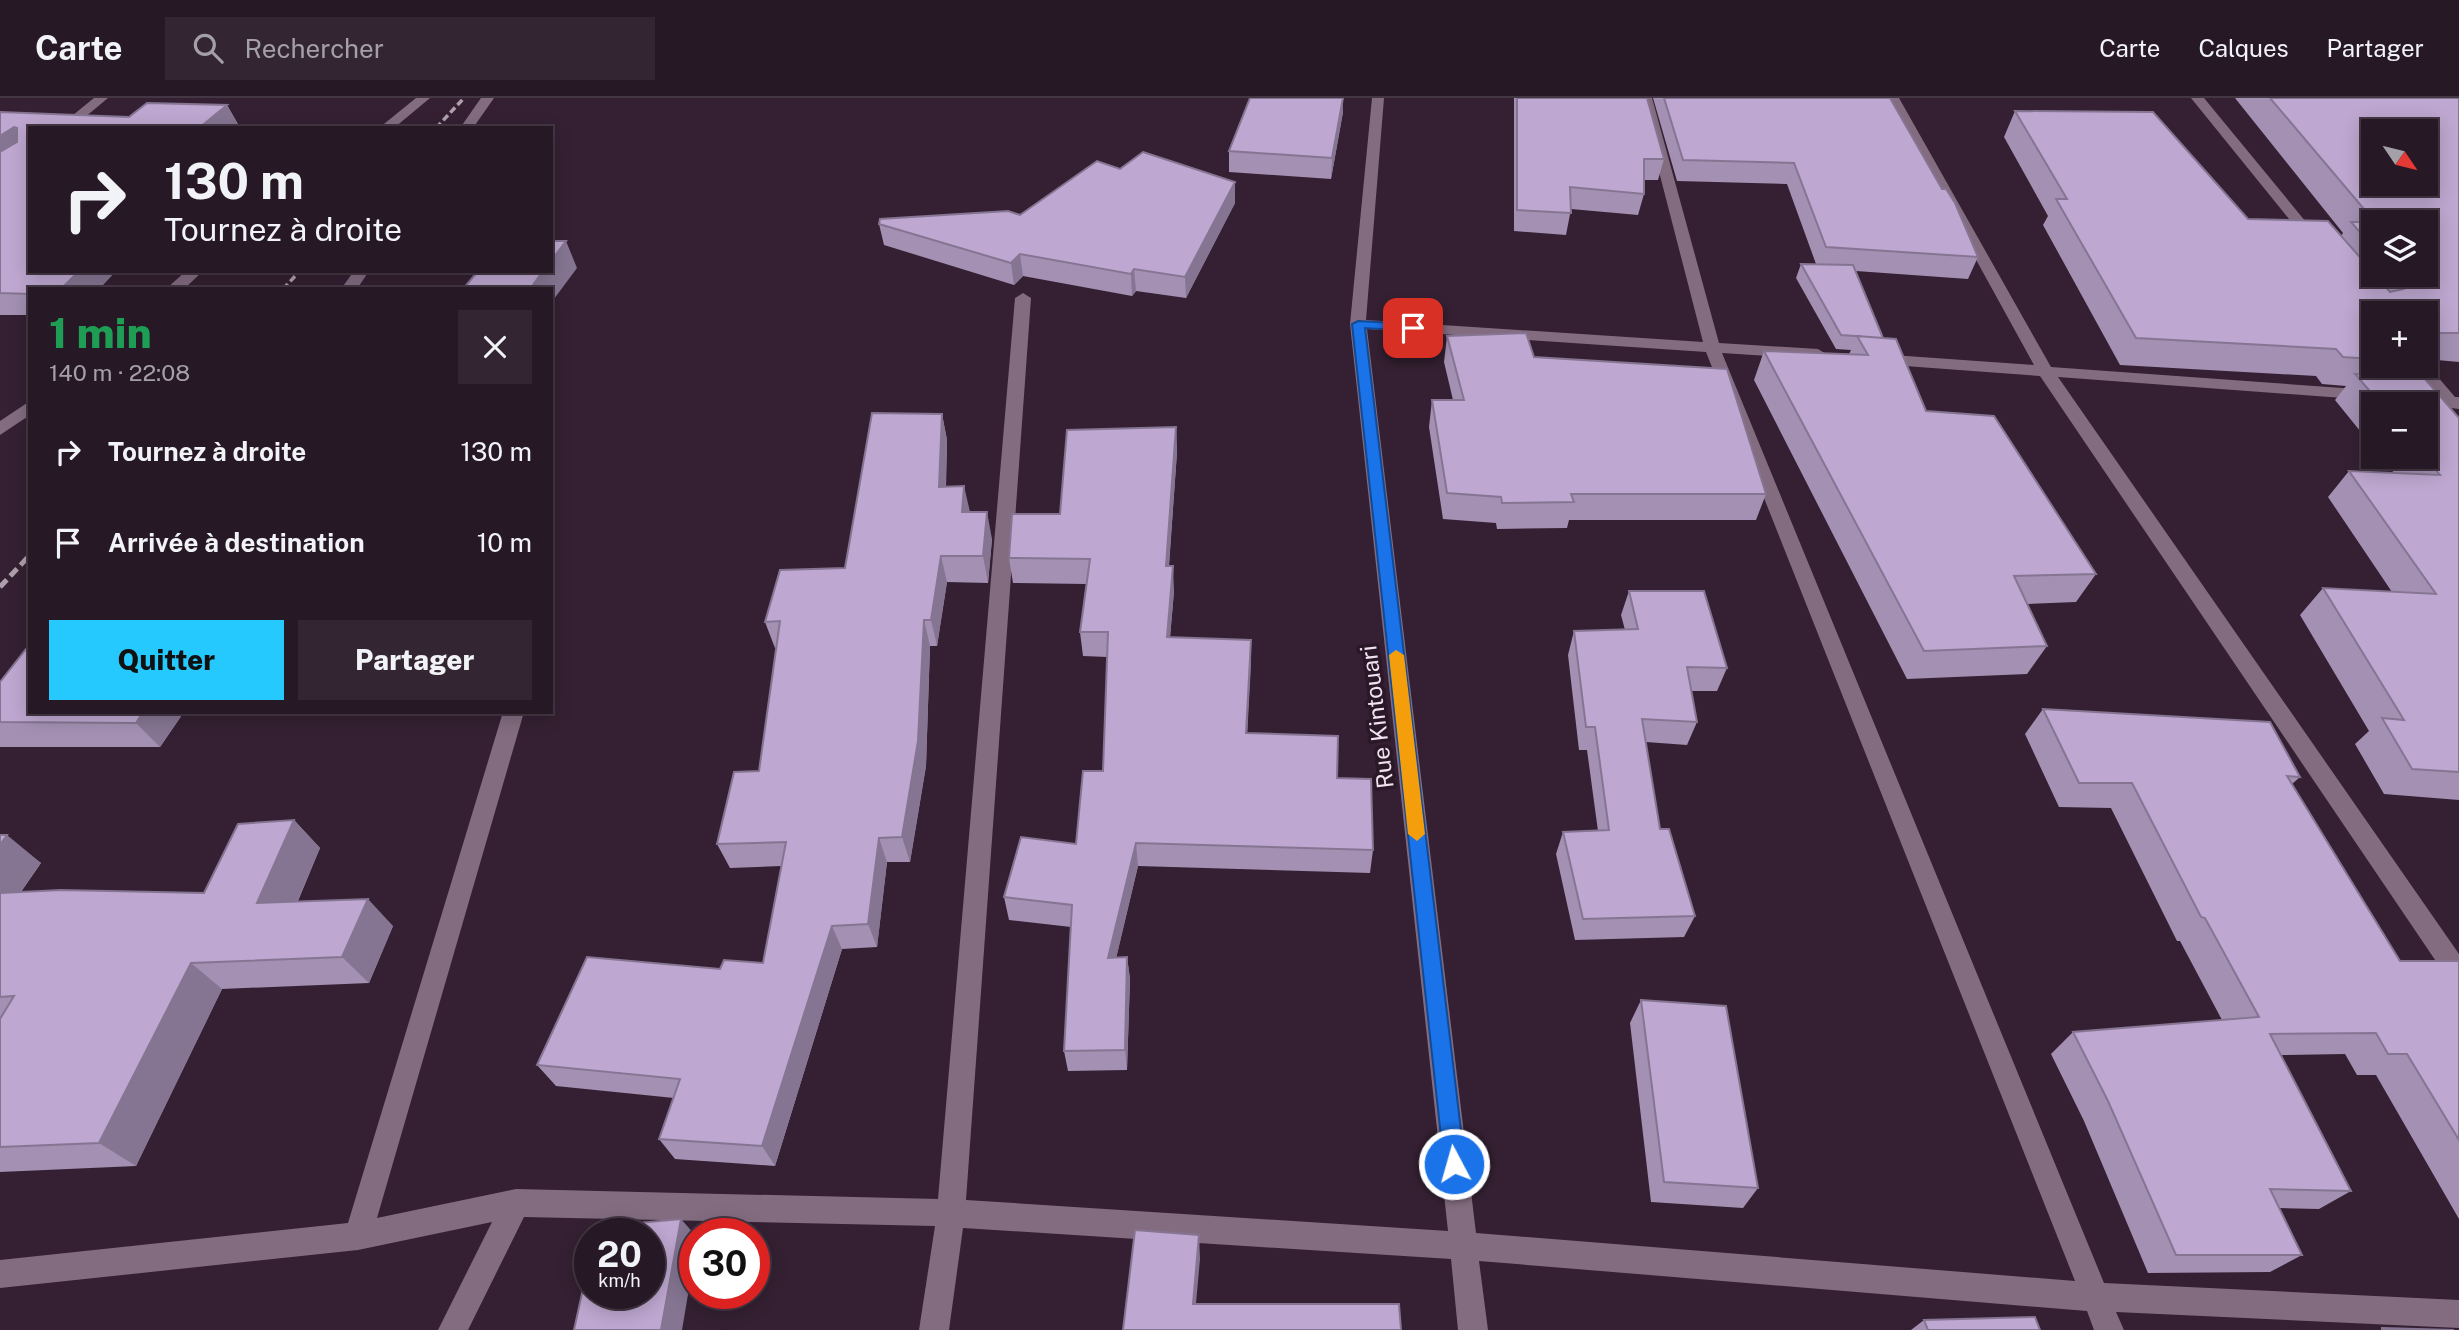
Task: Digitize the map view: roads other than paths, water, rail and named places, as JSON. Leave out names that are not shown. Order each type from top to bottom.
[{"type":"street","points":[[67,126],[102,98]]},
{"type":"street","points":[[388,126],[424,98]]},
{"type":"street","points":[[467,126],[488,98]]},
{"type":"street","name":"Rue Kintouari","points":[[1378,98],[1358,324],[1474,1330]]},
{"type":"street","points":[[1646,98],[1712,347],[2109,1330]]},
{"type":"street","points":[[1893,98],[2045,371],[2459,974]]},
{"type":"street","points":[[2197,98],[2325,253]]},
{"type":"street","points":[[176,287],[194,273]]},
{"type":"street","points":[[934,1330],[951,1213],[1023,298]]},
{"type":"street","points":[[1358,324],[1837,356]]},
{"type":"street","points":[[1865,358],[2456,405]]},
{"type":"street","points":[[2431,378],[2456,405]]},
{"type":"street","points":[[0,430],[28,408]]},
{"type":"street","points":[[358,1236],[513,714]]},
{"type":"street","points":[[453,1330],[516,1203]]},
{"type":"street","points":[[0,1275],[358,1236],[516,1203],[951,1213],[1464,1246],[2095,1297],[2459,1314]]},
{"type":"railway","points":[[438,126],[464,98]]},
{"type":"railway","points":[[285,287],[298,273]]},
{"type":"railway","points":[[0,587],[28,557]]}]
